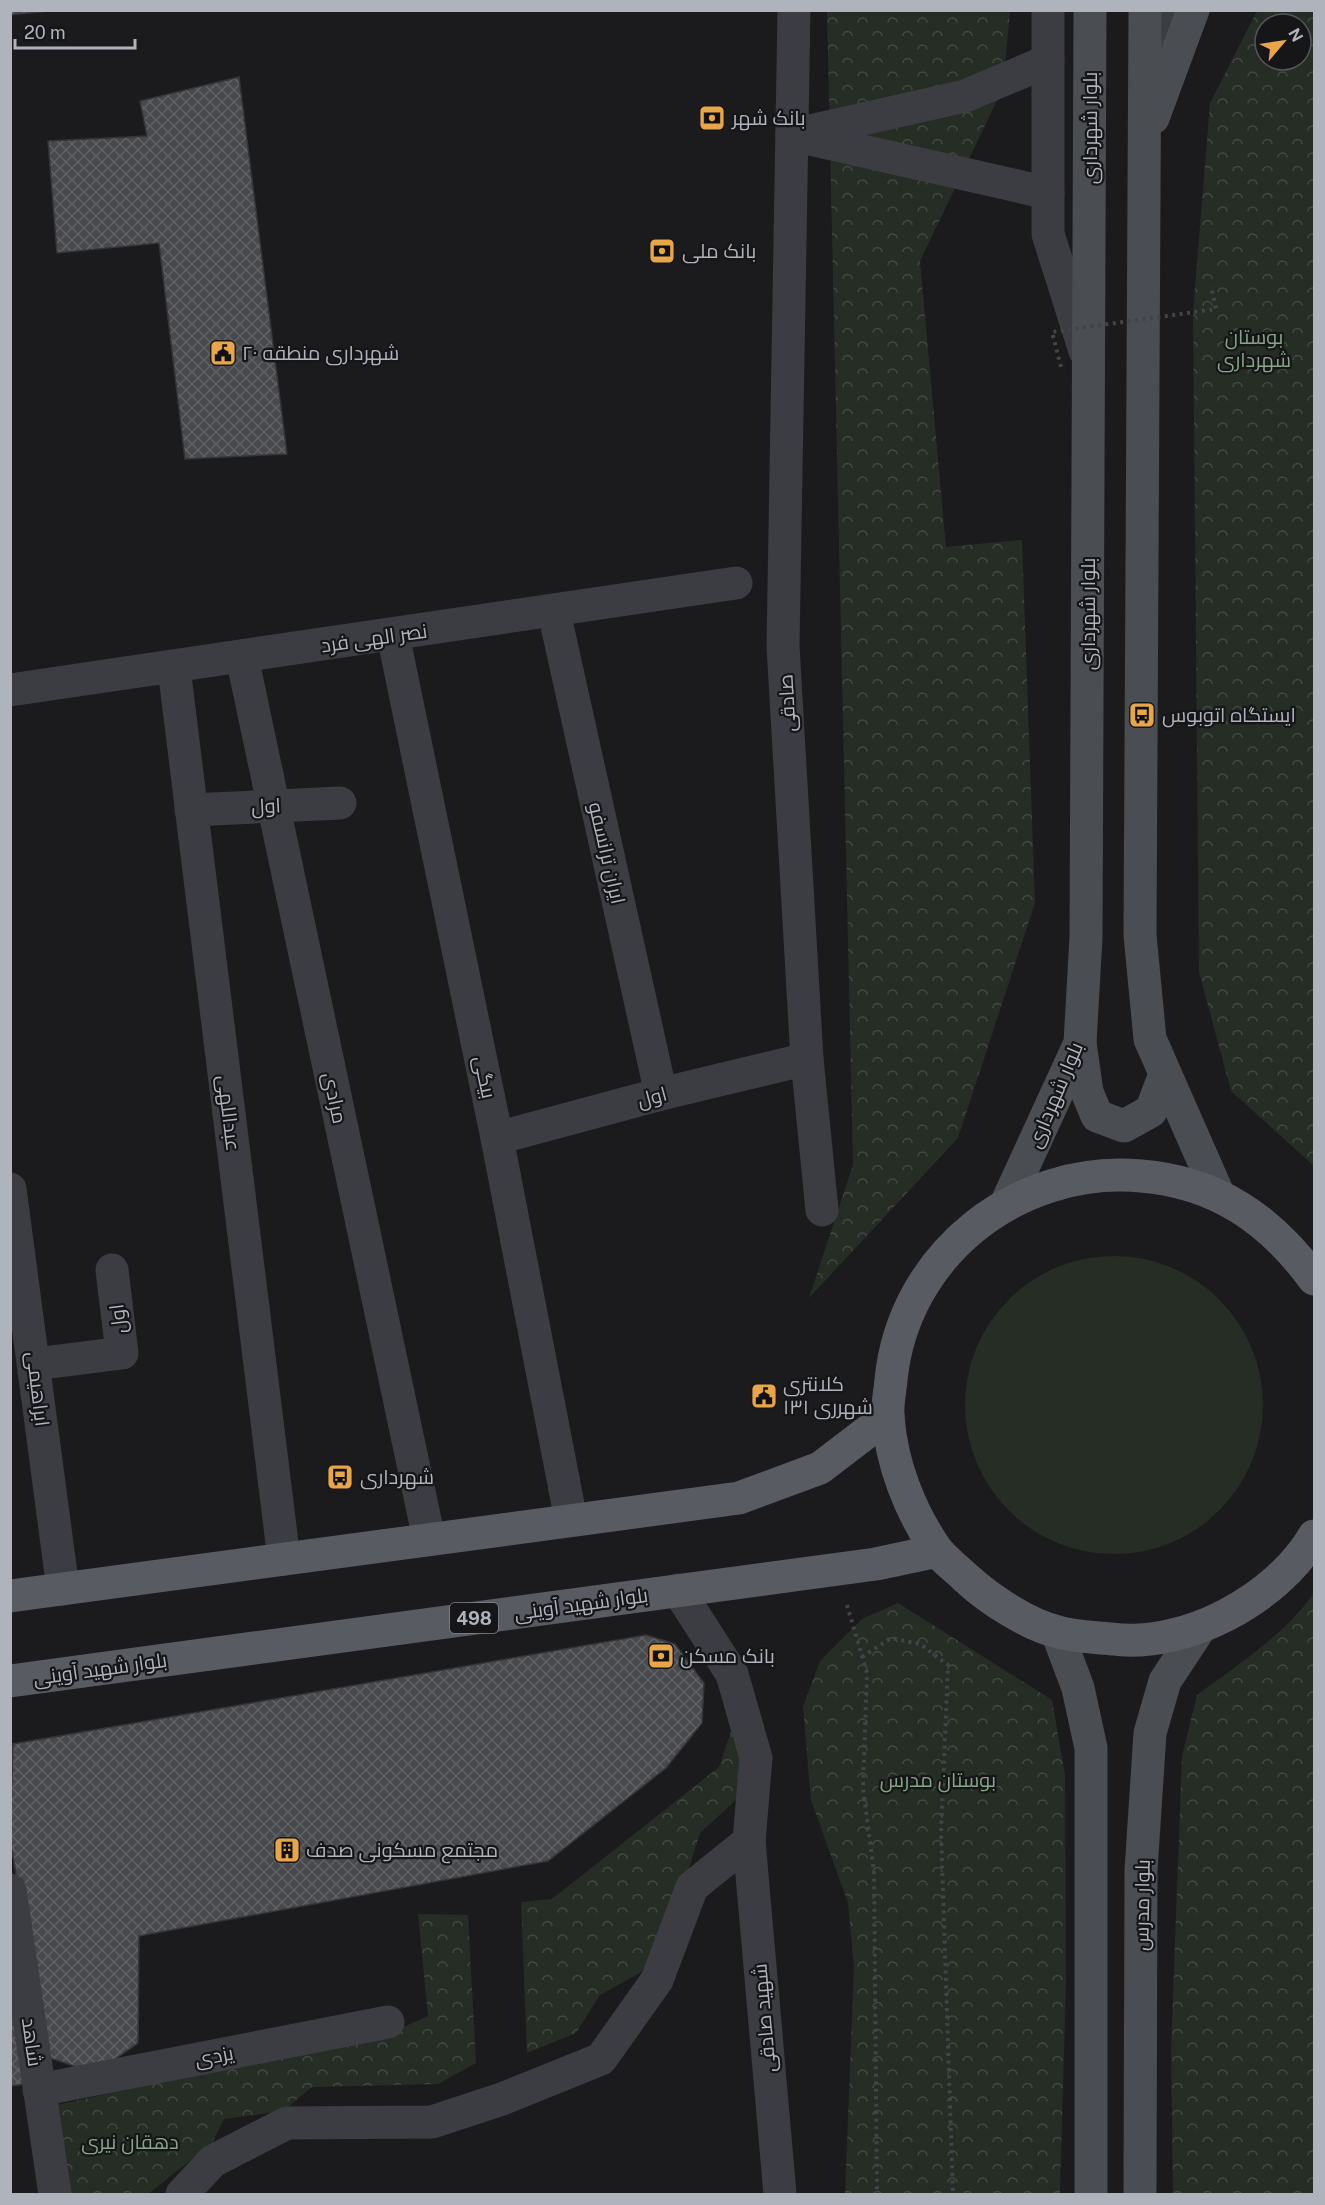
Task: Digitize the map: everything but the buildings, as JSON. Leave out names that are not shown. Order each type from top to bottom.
[{"type":"main road","name":"بلوار شهرداری","points":[[1007,1202],[1080,1043],[1086,937],[1075,364],[1090,10]]},
{"type":"main road","points":[[1144,10],[1140,935],[1150,1039],[1219,1196]]},
{"type":"main road","points":[[1144,146],[1192,10]]},
{"type":"main road","points":[[1080,1043],[1087,1092],[1097,1116],[1124,1126],[1151,1111],[1165,1074]]},
{"type":"main road","points":[[1314,1250],[1219,1196],[1168,1178],[1112,1173],[1058,1182],[1007,1202],[956,1241],[917,1292],[894,1352],[888,1416],[902,1488],[937,1551],[991,1602],[1057,1632],[1129,1641],[1200,1628],[1257,1598],[1304,1554],[1314,1536]]},
{"type":"main road","points":[[1252,1214],[1291,1247],[1314,1279]]},
{"type":"main road","points":[[10,1596],[739,1498],[820,1468],[888,1416]]},
{"type":"main road","name":"بلوار شهید آوینی","points":[[10,1681],[876,1564],[937,1551]]},
{"type":"main road","name":"بلوار مدرس","points":[[1140,2194],[1141,1870],[1150,1733],[1165,1681],[1200,1628]]},
{"type":"main road","points":[[1057,1632],[1078,1689],[1091,1748],[1090,2194]]},
{"type":"street","name":"صادقی","points":[[794,10],[783,646],[807,1059],[822,1210]]},
{"type":"street","points":[[1048,10],[1048,234],[1075,364]]},
{"type":"street","points":[[1144,146],[1173,10]]},
{"type":"street","points":[[792,135],[965,96],[1048,61]]},
{"type":"street","points":[[792,135],[1048,193]]},
{"type":"street","name":"نصر الهی فرد","points":[[10,690],[554,612],[736,583]]},
{"type":"street","name":"ایران ترانسفو","points":[[554,612],[661,1094]]},
{"type":"street","name":"بیگی","points":[[393,635],[497,1138],[571,1520]]},
{"type":"street","name":"مرادی","points":[[242,657],[429,1539]]},
{"type":"street","name":"عبداللهی","points":[[174,668],[284,1559]]},
{"type":"street","name":"اول","points":[[191,810],[340,802]]},
{"type":"street","name":"اول","points":[[497,1138],[661,1094],[807,1059]]},
{"type":"street","name":"ابراهیمی","points":[[10,1189],[63,1589]]},
{"type":"street","name":"اول","points":[[35,1364],[122,1353],[112,1270]]},
{"type":"street","name":"شهید صادقی","points":[[678,1590],[732,1674],[756,1758],[749,1841],[780,2194]]},
{"type":"street","points":[[182,2194],[213,2161],[287,2123],[432,2122],[502,2099],[601,2059],[657,1980],[692,1887],[749,1841]]},
{"type":"street","name":"شاهد","points":[[10,1890],[54,2194]]},
{"type":"street","name":"یزدی","points":[[39,2090],[388,2022]]},
{"type":"path","points":[[1075,364],[1052,332],[1216,309],[1210,286]]},
{"type":"path","points":[[845,1597],[867,1673],[862,1788],[874,1872],[878,2194]]},
{"type":"path","points":[[862,1657],[891,1638],[920,1644],[948,1665],[941,1832],[953,2194]]},
{"type":"green space","points":[[827,11],[1010,11],[1003,88],[920,261],[946,547],[1022,540],[1035,903],[958,1138],[809,1298],[853,1165]]},
{"type":"green space","name":"بوستان شهرداری","points":[[1314,11],[1314,1166],[1231,1091],[1199,972],[1193,313],[1210,103],[1253,19],[1253,72],[1313,72],[1313,12],[1256,12]]},
{"type":"green space","points":[[1114,1256],[1157,1262],[1184,1273],[1209,1290],[1229,1310],[1252,1348],[1260,1376],[1263,1405],[1257,1448],[1246,1475],[1229,1500],[1209,1520],[1171,1543],[1143,1551],[1114,1554],[1071,1548],[1044,1537],[1019,1520],[999,1500],[976,1462],[968,1434],[965,1405],[971,1362],[982,1335],[999,1310],[1019,1290],[1057,1267],[1085,1259]]},
{"type":"green space","points":[[1314,1593],[1314,2194],[1173,2194],[1171,2049],[1182,1756],[1197,1695],[1275,1636]]},
{"type":"green space","name":"بوستان مدرس","points":[[898,1603],[1052,1700],[1065,1775],[1066,1981],[1060,2194],[845,2194],[854,1968],[848,1903],[811,1800],[803,1707],[820,1661],[862,1619]]},
{"type":"green space","points":[[732,1728],[746,1762],[737,1799],[700,1833],[684,1884],[645,1970],[600,1995],[576,2033],[527,2053],[521,1902],[552,1899],[719,1767]]},
{"type":"green space","name":"دهقان نیری","points":[[418,1914],[468,1915],[476,2063],[438,2084],[312,2087],[283,2111],[224,2119],[212,2143],[148,2194],[71,2194],[57,2105],[397,2030],[428,2016]]},
{"type":"place","name":"بانک شهر","points":[[712,118]]},
{"type":"place","name":"بانک ملی","points":[[662,251]]},
{"type":"place","name":"شهرداری منطقه ۲۰","points":[[223,353]]},
{"type":"place","name":"ایستگاه اتوبوس","points":[[1142,715]]},
{"type":"place","name":"کلانتری ۱۳۱ شهرری","points":[[764,1396]]},
{"type":"place","name":"شهرداری","points":[[340,1477]]},
{"type":"place","name":"بانک مسکن","points":[[661,1656]]},
{"type":"place","name":"مجتمع مسکونی صدف","points":[[287,1850]]}]
